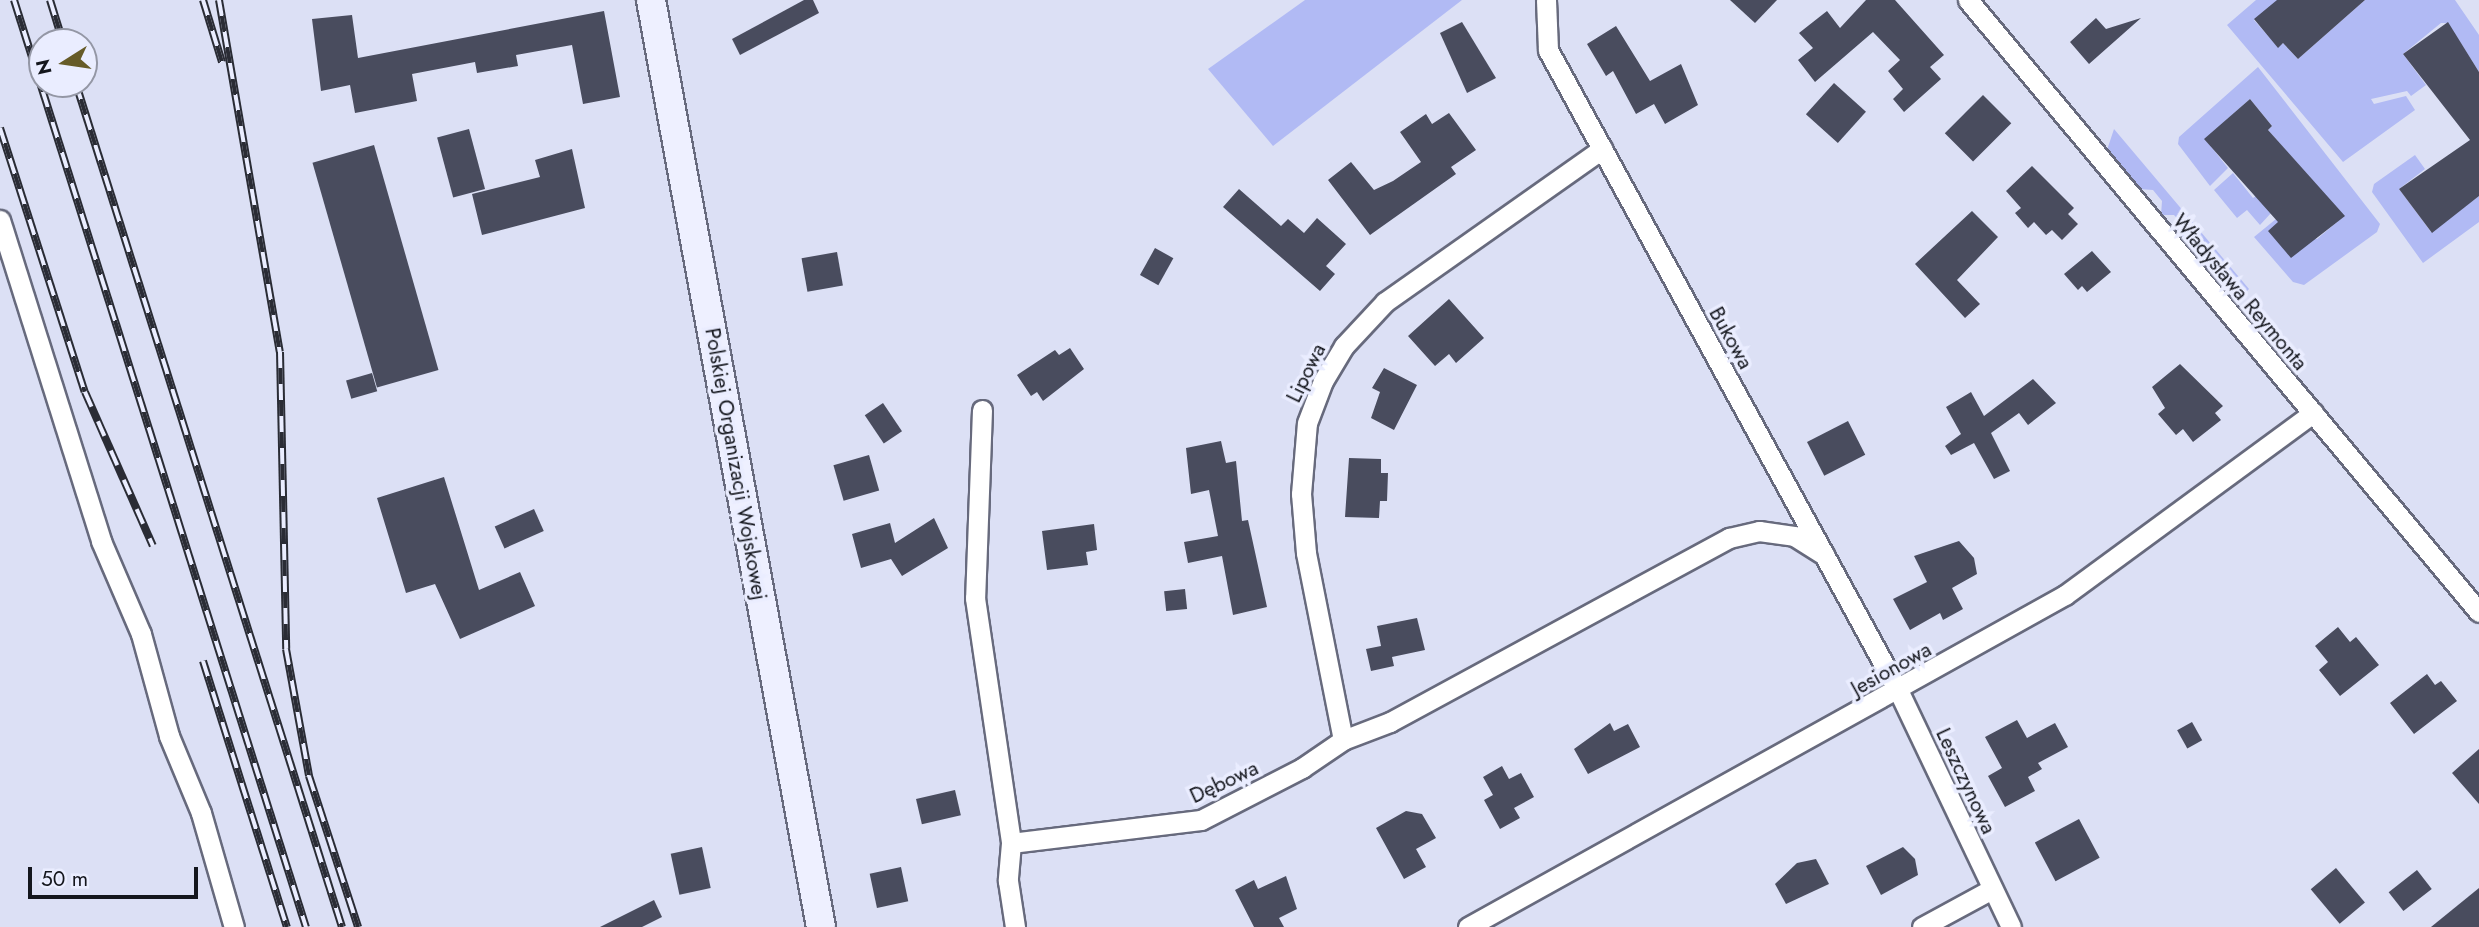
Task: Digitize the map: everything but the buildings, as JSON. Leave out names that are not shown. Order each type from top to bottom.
[{"type":"main road","name":"Polskiej Organizacji Wojskowej","points":[[651,0],[821,927]]},
{"type":"street","name":"Bukowa","points":[[1546,0],[1548,50],[1899,692]]},
{"type":"street","name":"Władysława Reymonta","points":[[1968,0],[2479,612]]},
{"type":"street","name":"Lipowa","points":[[1343,740],[1308,566],[1301,494],[1307,423],[1323,381],[1345,346],[1385,302],[1602,149]]},
{"type":"street","points":[[0,220],[101,541],[141,634],[169,736],[201,813],[234,927]]},
{"type":"street","points":[[982,410],[975,598],[1011,843],[1008,881],[1015,927]]},
{"type":"street","name":"Jesionowa","points":[[1468,927],[1899,692],[2130,552],[2313,413]]},
{"type":"street","name":"Dębowa","points":[[1011,843],[1201,820],[1302,768],[1343,740],[1390,722],[1729,538],[1759,531],[1794,536],[1824,555]]},
{"type":"street","name":"Leszczynowa","points":[[1899,692],[2011,927]]},
{"type":"street","points":[[1922,927],[1992,889]]},
{"type":"shaded area","points":[[1305,0],[1462,0],[1273,146],[1208,69]]},
{"type":"shaded area","points":[[2256,0],[2281,0],[2254,20],[2278,47],[2283,43],[2298,59],[2365,0],[2455,0],[2479,35],[2479,72],[2448,23],[2441,23],[2403,54],[2426,85],[2411,96],[2407,91],[2371,99],[2374,104],[2406,96],[2415,110],[2343,162],[2227,25]]},
{"type":"shaded area","points":[[2258,67],[2380,224],[2377,232],[2304,285],[2293,282],[2254,237],[2276,219],[2317,239],[2344,216],[2268,130],[2272,126],[2250,99],[2205,139],[2228,168],[2210,186],[2178,144],[2179,137]]},
{"type":"shaded area","points":[[2114,129],[2249,289],[2246,292],[2225,291],[2181,239],[2183,225],[2174,215],[2161,215],[2162,201],[2153,190],[2139,189],[2107,150]]},
{"type":"shaded area","points":[[2415,155],[2425,169],[2399,189],[2431,232],[2479,196],[2479,222],[2423,263],[2372,192],[2374,184]]},
{"type":"shaded area","points":[[2233,173],[2253,198],[2259,194],[2271,213],[2260,225],[2247,210],[2237,218],[2214,190]]},
{"type":"railway","points":[[14,0],[306,927]]},
{"type":"railway","points":[[50,0],[59,28]]},
{"type":"railway","points":[[203,0],[222,62]]},
{"type":"railway","points":[[219,0],[280,352],[286,649],[309,776],[358,927]]},
{"type":"railway","points":[[80,98],[342,927]]},
{"type":"railway","points":[[0,128],[85,392],[153,546]]},
{"type":"railway","points":[[203,661],[287,927]]}]
